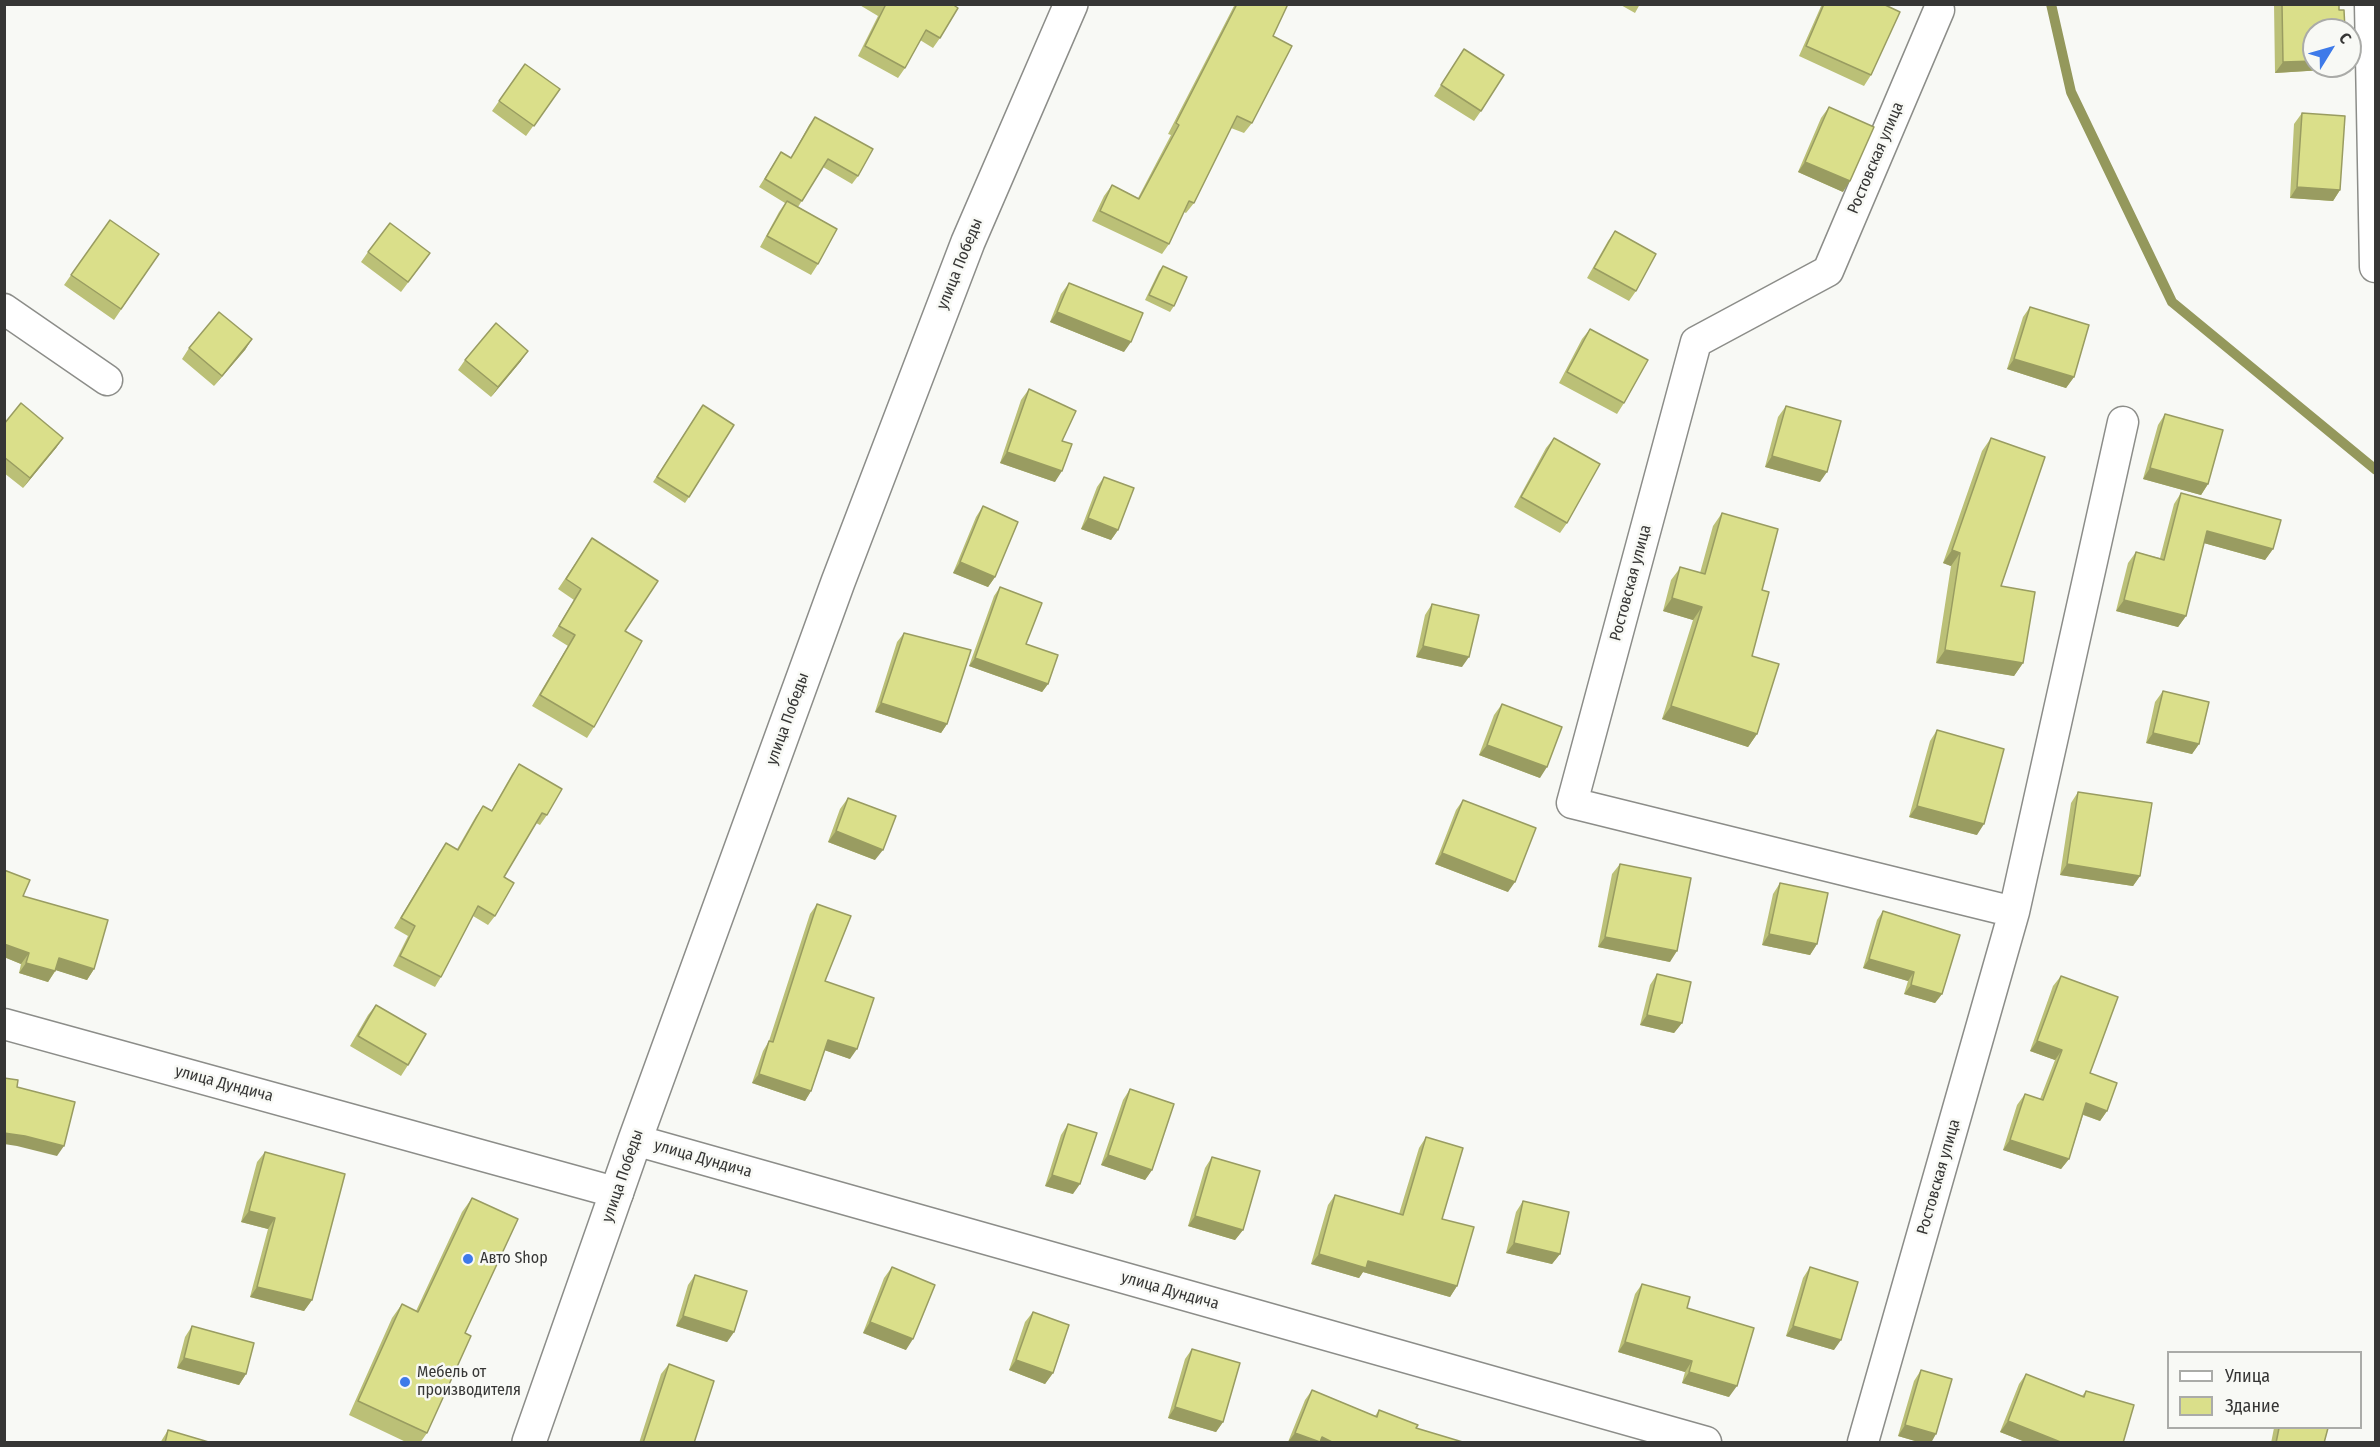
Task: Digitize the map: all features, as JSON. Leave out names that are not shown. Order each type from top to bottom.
[{"type":"street","name":"улица Победы","points":[[529,1443],[635,1140],[838,582],[964,252],[1071,4]]},
{"type":"street","points":[[2370,4],[2375,267]]},
{"type":"street","name":"Ростовская улица","points":[[1939,9],[1828,271],[1696,342],[1572,803],[2014,912]]},
{"type":"street","points":[[4,309],[107,380]]},
{"type":"street","name":"Ростовская улица","points":[[1863,1443],[2014,912],[2123,422]]},
{"type":"street","name":"улица Дундича","points":[[4,1024],[618,1193]]},
{"type":"street","name":"улица Дундича","points":[[635,1140],[1706,1443]]},
{"type":"building","points":[[882,4],[952,4],[958,8],[940,38],[926,30],[905,68],[865,46],[885,6]]},
{"type":"building","points":[[1237,4],[1288,4],[1273,36],[1292,46],[1252,123],[1237,116],[1194,203],[1189,201],[1169,244],[1100,211],[1112,185],[1139,199],[1179,125],[1176,123]]},
{"type":"building","points":[[1824,4],[1883,4],[1900,12],[1871,75],[1806,46]]},
{"type":"building","points":[[2282,4],[2339,4],[2339,10],[2344,10],[2344,18],[2302,18],[2302,61],[2283,62]]},
{"type":"building","points":[[1464,49],[1504,75],[1481,111],[1441,85]]},
{"type":"building","points":[[525,64],[560,89],[534,126],[499,101]]},
{"type":"building","points":[[1829,107],[1874,127],[1850,181],[1805,162]]},
{"type":"building","points":[[2302,113],[2345,116],[2340,190],[2297,187]]},
{"type":"building","points":[[815,117],[873,149],[858,176],[828,159],[802,201],[765,179],[781,152],[791,158]]},
{"type":"building","points":[[787,201],[837,229],[818,264],[767,236]]},
{"type":"building","points":[[110,220],[159,254],[121,309],[71,275]]},
{"type":"building","points":[[390,223],[430,253],[408,282],[368,252]]},
{"type":"building","points":[[1615,231],[1656,254],[1636,291],[1594,268]]},
{"type":"building","points":[[1163,266],[1187,277],[1174,306],[1149,295]]},
{"type":"building","points":[[1069,283],[1143,313],[1131,342],[1057,312]]},
{"type":"building","points":[[2030,307],[2089,325],[2074,377],[2014,359]]},
{"type":"building","points":[[219,312],[252,339],[222,376],[189,348]]},
{"type":"building","points":[[496,323],[528,351],[498,387],[465,360]]},
{"type":"building","points":[[1590,329],[1648,360],[1624,403],[1567,372]]},
{"type":"building","points":[[1029,389],[1076,411],[1062,441],[1072,444],[1062,471],[1007,452]]},
{"type":"building","points":[[21,403],[63,438],[30,478],[4,457],[4,424]]},
{"type":"building","points":[[703,405],[734,425],[689,497],[657,477]]},
{"type":"building","points":[[1786,406],[1841,421],[1827,472],[1772,456]]},
{"type":"building","points":[[2165,414],[2223,430],[2208,484],[2150,468]]},
{"type":"building","points":[[1554,438],[1600,464],[1567,523],[1521,497]]},
{"type":"building","points":[[1991,438],[2045,457],[2001,586],[2035,592],[2023,663],[1945,650],[1960,553],[1952,550]]},
{"type":"building","points":[[1104,477],[1134,488],[1118,530],[1088,518]]},
{"type":"building","points":[[2181,493],[2281,520],[2273,549],[2207,531],[2186,616],[2124,600],[2136,552],[2164,560]]},
{"type":"building","points":[[983,506],[1018,522],[995,577],[960,562]]},
{"type":"building","points":[[1722,513],[1778,529],[1762,590],[1769,592],[1752,656],[1779,664],[1757,734],[1671,706],[1702,607],[1672,598],[1680,567],[1705,574]]},
{"type":"building","points":[[592,538],[658,581],[625,631],[642,641],[594,727],[540,695],[575,635],[559,626],[581,589],[566,579]]},
{"type":"building","points":[[1000,587],[1042,603],[1026,644],[1058,655],[1048,684],[975,658]]},
{"type":"building","points":[[1432,604],[1479,615],[1469,657],[1423,646]]},
{"type":"building","points":[[904,633],[971,650],[947,724],[881,703]]},
{"type":"building","points":[[2163,691],[2209,702],[2199,744],[2153,733]]},
{"type":"building","points":[[1502,704],[1562,727],[1547,767],[1487,745]]},
{"type":"building","points":[[1937,730],[2004,749],[1984,824],[1917,806]]},
{"type":"building","points":[[519,764],[562,789],[547,815],[542,813],[504,877],[514,883],[495,916],[478,906],[441,977],[400,956],[415,926],[401,918],[446,843],[458,850],[483,806],[492,811]]},
{"type":"building","points":[[2078,792],[2152,803],[2140,876],[2067,864]]},
{"type":"building","points":[[848,798],[896,816],[883,850],[836,831]]},
{"type":"building","points":[[1463,800],[1536,828],[1515,882],[1442,853]]},
{"type":"building","points":[[1620,864],[1691,878],[1677,951],[1605,937]]},
{"type":"building","points":[[4,870],[30,880],[23,896],[108,920],[94,969],[59,958],[55,971],[26,963],[29,953],[4,944]]},
{"type":"building","points":[[1780,883],[1828,893],[1817,944],[1769,934]]},
{"type":"building","points":[[817,904],[851,916],[825,981],[874,998],[857,1049],[828,1040],[811,1091],[759,1074],[769,1041],[773,1042]]},
{"type":"building","points":[[1883,911],[1960,935],[1942,994],[1911,985],[1914,972],[1869,959]]},
{"type":"building","points":[[1657,974],[1691,982],[1682,1023],[1647,1015]]},
{"type":"building","points":[[2061,976],[2118,997],[2090,1073],[2117,1083],[2107,1111],[2086,1103],[2069,1159],[2010,1140],[2025,1094],[2043,1100],[2062,1050],[2037,1041]]},
{"type":"building","points":[[376,1005],[426,1034],[408,1065],[358,1036]]},
{"type":"building","points":[[4,1078],[18,1080],[17,1087],[75,1102],[64,1146],[4,1133]]},
{"type":"building","points":[[1130,1089],[1174,1104],[1152,1170],[1108,1155]]},
{"type":"building","points":[[1068,1124],[1097,1133],[1080,1184],[1052,1175]]},
{"type":"building","points":[[1426,1137],[1463,1148],[1442,1219],[1474,1227],[1457,1286],[1368,1261],[1366,1268],[1319,1254],[1335,1195],[1403,1215]]},
{"type":"building","points":[[265,1152],[345,1174],[312,1300],[257,1287],[275,1218],[249,1211]]},
{"type":"building","points":[[1212,1157],[1260,1171],[1243,1230],[1195,1216]]},
{"type":"building","points":[[472,1198],[518,1219],[465,1333],[471,1336],[427,1433],[358,1401],[402,1304],[418,1312]]},
{"type":"building","points":[[1523,1201],[1569,1212],[1560,1254],[1514,1243]]},
{"type":"building","points":[[892,1267],[935,1285],[913,1339],[870,1322]]},
{"type":"building","points":[[1810,1267],[1858,1282],[1841,1340],[1793,1326]]},
{"type":"building","points":[[695,1275],[747,1291],[734,1332],[683,1316]]},
{"type":"building","points":[[1642,1284],[1690,1297],[1687,1308],[1754,1328],[1737,1386],[1689,1372],[1692,1361],[1625,1342]]},
{"type":"building","points":[[1033,1312],[1069,1325],[1053,1373],[1016,1360]]},
{"type":"building","points":[[192,1326],[254,1343],[246,1374],[184,1358]]},
{"type":"building","points":[[1192,1349],[1240,1363],[1223,1422],[1175,1407]]},
{"type":"building","points":[[669,1364],[714,1381],[694,1443],[643,1443]]},
{"type":"building","points":[[1921,1370],[1952,1379],[1936,1434],[1905,1425]]},
{"type":"building","points":[[2026,1374],[2084,1397],[2086,1391],[2134,1405],[2123,1443],[2063,1443],[2008,1421]]},
{"type":"building","points":[[1312,1390],[1377,1417],[1379,1410],[1418,1425],[1416,1428],[1466,1443],[1334,1443],[1322,1437],[1320,1442],[1295,1433]]},
{"type":"building","points":[[2279,1429],[2328,1429],[2324,1443],[2276,1443]]},
{"type":"building","points":[[168,1430],[212,1443],[165,1443]]},
{"type":"waterway","points":[[2051,4],[2071,92],[2172,302],[2376,470]]},
{"type":"place","name":"Авто Shop","points":[[468,1259]]},
{"type":"place","name":"Мебель от производителя","points":[[405,1382]]}]
